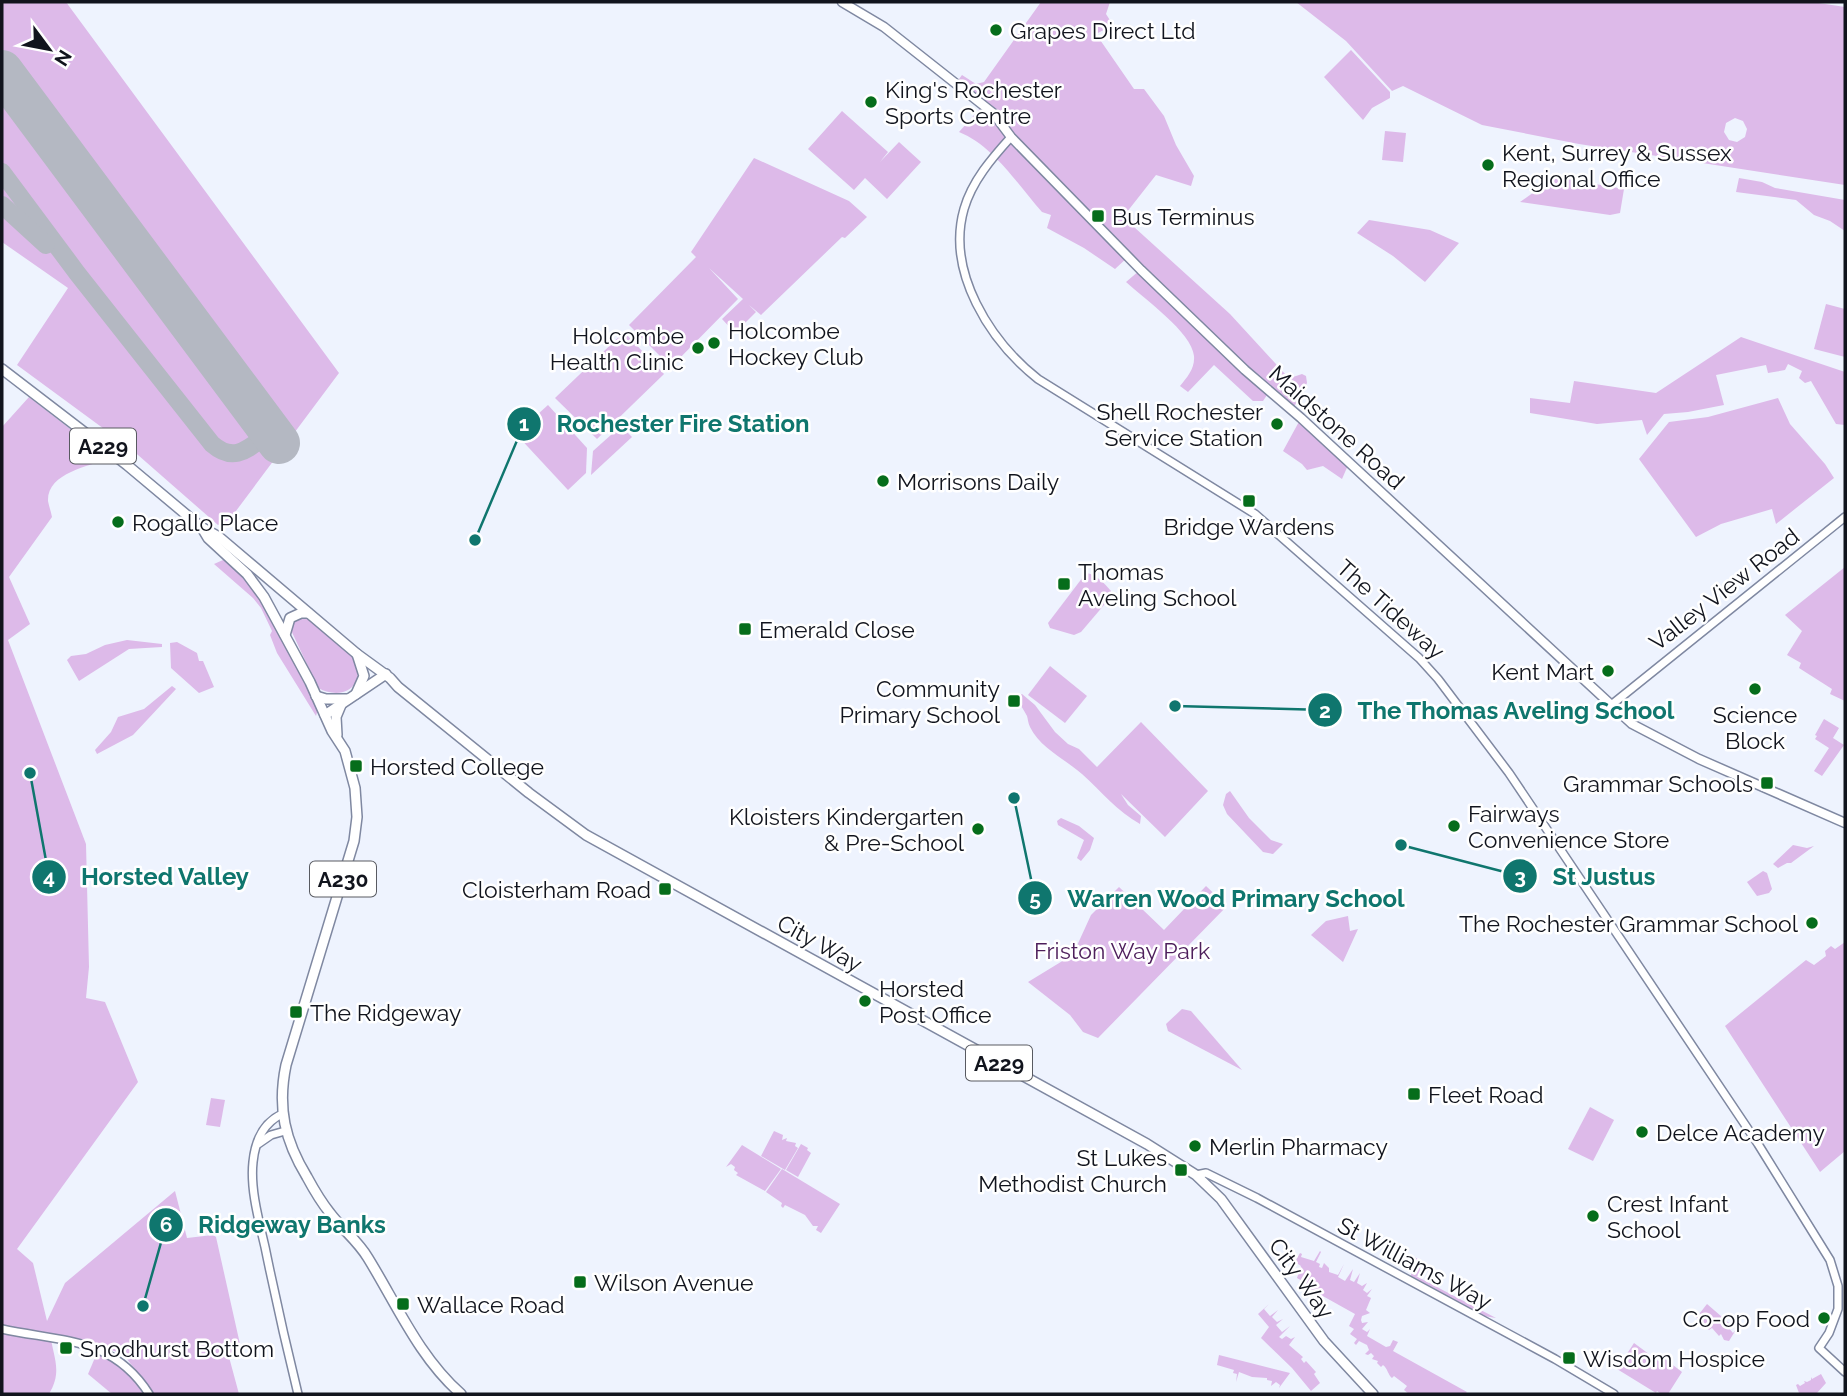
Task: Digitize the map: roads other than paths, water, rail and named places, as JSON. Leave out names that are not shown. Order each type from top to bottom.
[{"type":"main road","name":"Maidstone Road","points":[[842,2],[884,27],[993,113],[1012,137],[1140,270],[1610,706],[1632,724],[1667,743],[1845,824]]},
{"type":"main road","name":"A229","points":[[2,369],[127,465],[201,527],[219,537],[357,654],[386,674]]},
{"type":"main road","name":"A229","points":[[201,527],[208,538],[255,583],[285,635],[325,715]]},
{"type":"main road","points":[[285,635],[289,620],[295,615],[308,613]]},
{"type":"main road","points":[[337,735],[336,717],[364,676],[357,654]]},
{"type":"main road","points":[[325,715],[386,674]]},
{"type":"main road","name":"City Way","points":[[386,674],[398,687],[551,810],[600,844],[1147,1144],[1196,1175],[1214,1191],[1239,1222],[1324,1341],[1373,1394]]},
{"type":"main road","points":[[371,686],[398,687]]},
{"type":"main road","points":[[316,696],[350,699]]},
{"type":"main road","name":"A230","points":[[325,715],[337,735],[353,776],[357,808],[354,841],[282,1082],[285,1131],[291,1148],[323,1205],[366,1255],[427,1357],[461,1394]]},
{"type":"street","name":"The Tideway","points":[[1012,137],[996,153],[971,191],[964,208],[959,235],[964,267],[973,295],[991,330],[1009,352],[1038,379],[1260,518],[1427,667],[1508,772],[1789,1191],[1830,1260],[1838,1282],[1837,1314],[1819,1349],[1845,1372]]},
{"type":"street","name":"Valley View Road","points":[[1610,706],[1845,517]]},
{"type":"street","points":[[282,1114],[265,1125],[256,1146],[252,1171],[260,1224],[298,1394]]},
{"type":"street","points":[[256,1146],[271,1135],[285,1131]]},
{"type":"street","name":"St Williams Way","points":[[1196,1175],[1206,1173],[1254,1196],[1542,1351],[1614,1394]]},
{"type":"street","points":[[2,1329],[109,1353],[132,1370],[149,1394]]},
{"type":"place","name":"Grapes Direct Ltd","points":[[996,30]]},
{"type":"place","name":"King's Rochester Sports Centre","points":[[871,102]]},
{"type":"place","name":"Kent, Surrey & Sussex Regional Office","points":[[1488,165]]},
{"type":"place","name":"Bus Terminus","points":[[1098,216]]},
{"type":"place","name":"Holcombe Hockey Club","points":[[714,343]]},
{"type":"place","name":"Holcombe Health Clinic","points":[[698,348]]},
{"type":"place","name":"Shell Rochester Service Station","points":[[1277,424]]},
{"type":"place","name":"Morrisons Daily","points":[[883,481]]},
{"type":"place","name":"Bridge Wardens","points":[[1249,501]]},
{"type":"place","name":"Rogallo Place","points":[[118,522]]},
{"type":"place","name":"Rochester Fire Station","points":[[475,540]]},
{"type":"place","name":"Thomas Aveling School","points":[[1064,584]]},
{"type":"place","name":"Emerald Close","points":[[745,629]]},
{"type":"place","name":"Kent Mart","points":[[1608,671]]},
{"type":"place","name":"Science Block","points":[[1755,689]]},
{"type":"place","name":"Community Primary School","points":[[1014,701]]},
{"type":"place","name":"The Thomas Aveling School","points":[[1175,706]]},
{"type":"place","name":"Horsted College","points":[[356,766]]},
{"type":"place","name":"Horsted Valley","points":[[30,773]]},
{"type":"place","name":"Grammar Schools","points":[[1767,783]]},
{"type":"place","name":"Warren Wood Primary School","points":[[1014,798]]},
{"type":"place","name":"Fairways Convenience Store","points":[[1454,826]]},
{"type":"place","name":"Kloisters Kindergarten & Pre-School","points":[[978,829]]},
{"type":"place","name":"St Justus","points":[[1401,845]]},
{"type":"place","name":"Cloisterham Road","points":[[665,889]]},
{"type":"place","name":"The Rochester Grammar School","points":[[1812,923]]},
{"type":"place","name":"Horsted Post Office","points":[[865,1001]]},
{"type":"place","name":"The Ridgeway","points":[[296,1012]]},
{"type":"place","name":"Fleet Road","points":[[1414,1094]]},
{"type":"place","name":"Delce Academy","points":[[1642,1132]]},
{"type":"place","name":"Merlin Pharmacy","points":[[1195,1146]]},
{"type":"place","name":"St Lukes Methodist Church","points":[[1181,1170]]},
{"type":"place","name":"Crest Infant School","points":[[1593,1216]]},
{"type":"place","name":"Wilson Avenue","points":[[580,1282]]},
{"type":"place","name":"Wallace Road","points":[[403,1304]]},
{"type":"place","name":"Ridgeway Banks","points":[[143,1306]]},
{"type":"place","name":"Co-op Food","points":[[1824,1318]]},
{"type":"place","name":"Snodhurst Bottom","points":[[66,1348]]},
{"type":"place","name":"Wisdom Hospice","points":[[1569,1358]]},
{"type":"park label","name":"Friston Way Park","points":[[1122,950]]}]
